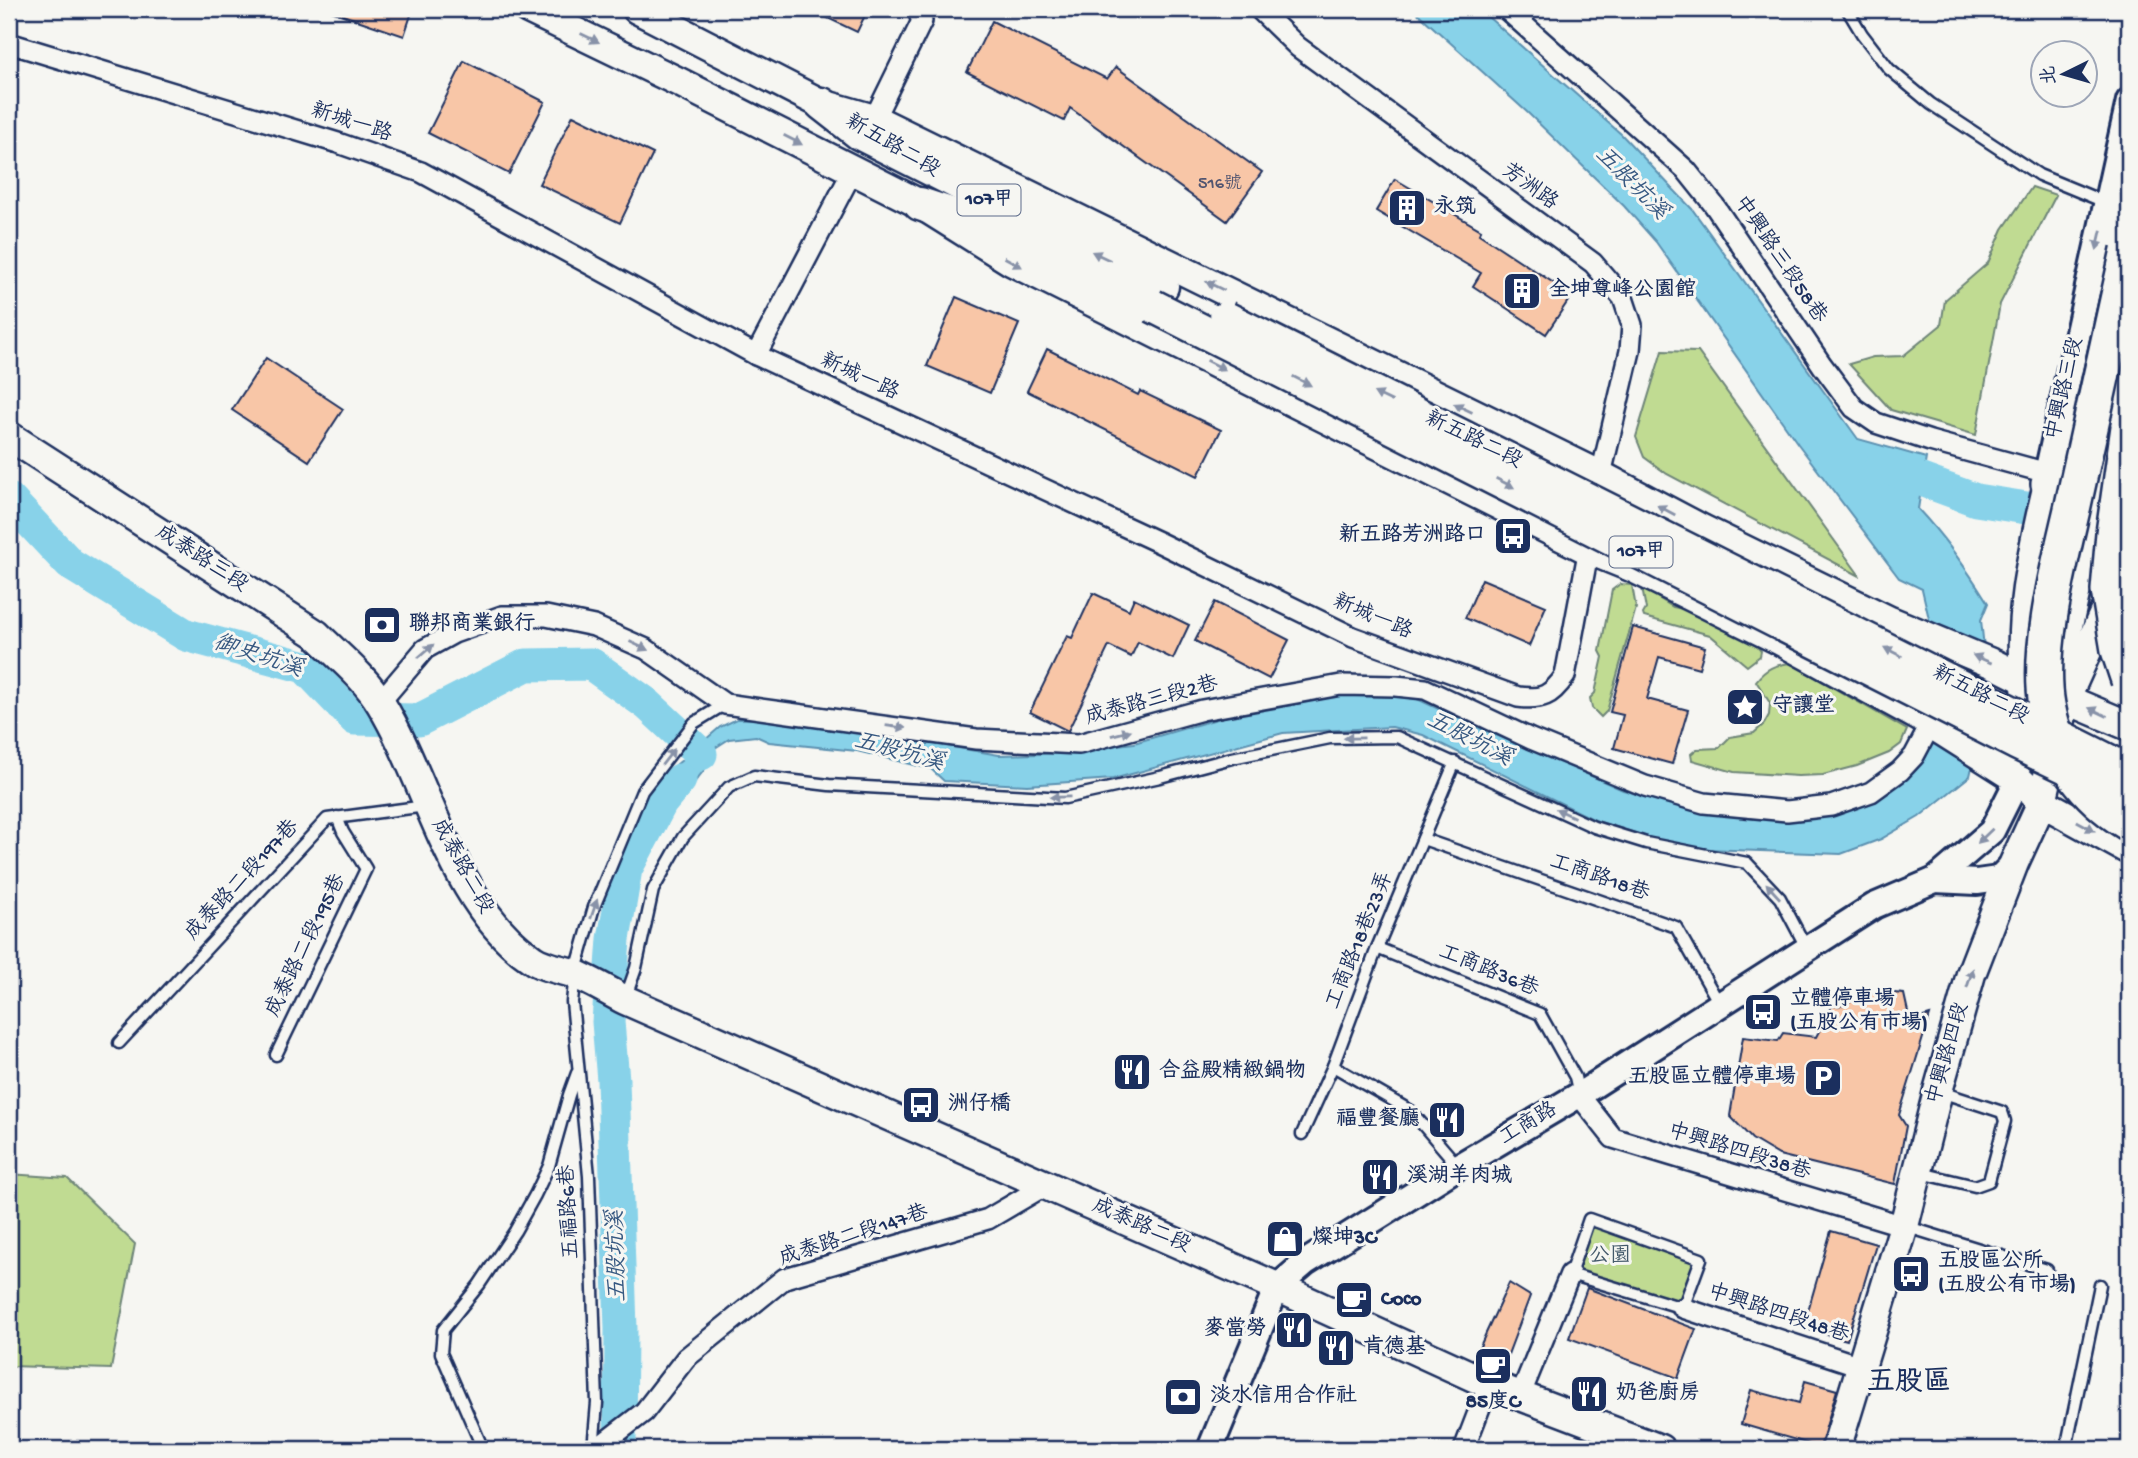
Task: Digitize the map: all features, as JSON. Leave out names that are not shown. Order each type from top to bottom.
[{"type":"highway","points":[[2047,484],[2073,449],[2121,203]]},
{"type":"highway","points":[[2129,250],[2059,569],[2045,656],[2047,703],[2056,741],[2074,775],[2106,809],[2129,823]]},
{"type":"highway","points":[[2129,427],[2109,590],[2119,650],[2129,680]]},
{"type":"main road","name":"新五路二段","points":[[528,9],[920,204],[1011,261],[1589,550],[1631,567],[1765,634],[1931,724],[2018,779],[2042,802],[2129,850]]},
{"type":"main road","name":"新五路二段","points":[[637,9],[822,104],[874,119],[1600,475],[1702,529],[1890,621],[2129,726]]},
{"type":"main road","name":"新五路二段","points":[[822,104],[859,134],[1158,296],[2016,743],[2129,797]]},
{"type":"main road","name":"新五路二段","points":[[920,204],[983,225],[1158,296],[2129,771]]},
{"type":"main road","points":[[2066,698],[2065,639],[2129,352]]},
{"type":"main road","name":"成泰路三段","points":[[9,436],[316,634],[354,670],[380,702],[405,747]]},
{"type":"main road","points":[[2018,779],[2036,718],[2024,678],[2023,616],[2047,484]]},
{"type":"main road","points":[[1671,587],[1706,597],[1718,595],[1731,584],[1732,567],[1722,550],[1702,529]]},
{"type":"main road","points":[[2036,718],[2066,698],[2125,565]]},
{"type":"main road","points":[[1765,634],[1755,620],[1754,603],[1769,578],[1777,573],[1792,572]]},
{"type":"main road","name":"中興路四段","points":[[1836,1449],[1904,1226],[1971,974],[2014,863],[2042,802],[2066,698]]},
{"type":"main road","name":"成泰路二段","points":[[405,747],[427,805],[460,873],[495,925],[533,960],[580,977],[625,1000],[1277,1287],[1489,1384],[1660,1449]]},
{"type":"street","points":[[874,119],[922,21],[918,9]]},
{"type":"street","name":"芳洲路","points":[[1259,9],[1298,47],[1593,263],[1623,298],[1632,325],[1630,351],[1600,475],[1589,550]]},
{"type":"street","name":"中興路三段58巷","points":[[1517,12],[1686,170],[1714,205],[1854,408],[1876,423],[2047,484]]},
{"type":"street","name":"新城一路","points":[[9,43],[338,143],[421,172],[756,355],[1158,542],[1353,637],[1518,697],[1543,698],[1557,688],[1565,676],[1589,550]]},
{"type":"street","points":[[2121,203],[2129,101]]},
{"type":"street","points":[[756,355],[853,170]]},
{"type":"street","name":"成泰路三段2巷","points":[[380,702],[425,649],[454,633],[502,616],[535,616],[594,626],[646,649],[725,704],[975,739],[1079,744],[1202,710],[1341,685],[1396,686],[1425,690],[1531,739],[1645,786],[1704,803],[1787,811],[1830,806],[1871,792],[1900,771],[1914,756],[1931,724]]},
{"type":"street","name":"工商路","points":[[1210,1449],[1277,1287],[1306,1262],[1579,1095],[1874,906],[1935,880],[1992,831],[2018,779]]},
{"type":"street","name":"工商路","points":[[1935,880],[1998,879],[2014,863]]},
{"type":"street","name":"中興路四段38巷","points":[[1579,1095],[1613,1138],[1904,1226]]},
{"type":"street","name":"成泰路二段147巷","points":[[597,1448],[644,1412],[686,1358],[785,1278],[988,1220],[1046,1185]]},
{"type":"street","name":"中興路四段48巷","points":[[1520,1396],[1570,1274]]},
{"type":"street","name":"中興路四段48巷","points":[[1683,1308],[1860,1366]]},
{"type":"street","points":[[1464,1449],[1489,1384]]},
{"type":"lane","points":[[1847,9],[1889,69],[1931,104],[2039,175],[2121,203]]},
{"type":"lane","name":"五福路6巷","points":[[597,1448],[590,1202],[572,1002],[580,977],[594,907],[642,791],[694,723],[725,704]]},
{"type":"lane","points":[[625,1000],[636,968],[653,890],[683,837],[729,787],[754,776],[829,785],[1065,798],[1232,758],[1330,738],[1397,737],[1594,827],[1646,843],[1747,863],[1780,898],[1807,950]]},
{"type":"lane","name":"工商路18巷23弄","points":[[1302,1135],[1333,1066],[1377,948],[1455,762]]},
{"type":"lane","name":"成泰路二段197巷","points":[[119,1043],[327,819],[427,805]]},
{"type":"lane","name":"成泰路二段195巷","points":[[276,1055],[366,869],[337,817]]},
{"type":"lane","name":"工商路18巷","points":[[1423,839],[1676,927],[1720,1006]]},
{"type":"lane","name":"工商路36巷","points":[[1377,948],[1540,1014],[1575,1077],[1579,1095]]},
{"type":"lane","points":[[1333,1066],[1411,1111],[1459,1166]]},
{"type":"lane","points":[[483,1449],[441,1353],[443,1330],[479,1285],[535,1195],[550,1166],[579,1069]]},
{"type":"lane","points":[[1917,1172],[1975,1186],[1989,1181],[2005,1121],[2002,1112],[1989,1106],[1938,1091]]},
{"type":"lane","name":"中興路四段48巷","points":[[1589,1219],[1701,1259],[1683,1308],[1570,1274],[1589,1219]]},
{"type":"lane","points":[[1904,1226],[2047,1270]]},
{"type":"lane","points":[[2066,1449],[2100,1285]]},
{"type":"green space","points":[[2032,187],[2056,195],[2000,304],[1976,435],[1891,410],[1849,364],[1873,357],[1903,356],[1941,325],[1945,300],[1988,263],[2003,229]]},
{"type":"green space","points":[[1662,351],[1698,352],[1860,576],[1667,474],[1644,457],[1636,437]]},
{"type":"green space","points":[[1620,584],[1632,585],[1636,608],[1607,711],[1601,717],[1592,708],[1590,698],[1595,693],[1603,657],[1600,651],[1612,590]]},
{"type":"green space","points":[[1642,588],[1673,607],[1684,609],[1754,643],[1761,651],[1760,656],[1747,666],[1710,635],[1644,617],[1646,609]]},
{"type":"green space","points":[[1790,663],[1907,730],[1901,744],[1889,753],[1857,766],[1823,775],[1734,772],[1692,760],[1691,754],[1697,749],[1719,748],[1730,737],[1754,733],[1764,724],[1769,715],[1770,703],[1756,681],[1771,668]]},
{"type":"green space","points":[[9,1174],[67,1178],[135,1244],[111,1369],[9,1366]]},
{"type":"green space","name":"公園","points":[[1589,1219],[1701,1259],[1683,1308],[1570,1274]]},
{"type":"water","points":[[1413,9],[1479,9],[1621,134],[1692,209],[1858,439],[1926,458],[1918,509],[1955,554],[1988,603],[1981,620],[1989,694],[1970,776],[1919,817],[1881,839],[1841,854],[1705,849],[1654,839],[1597,821],[1423,735],[1392,727],[1283,733],[1113,779],[1027,785],[944,781],[931,769],[857,751],[769,742],[756,736],[729,739],[712,750],[705,769],[662,823],[642,807],[661,778],[720,727],[737,719],[771,718],[999,755],[1041,754],[1134,743],[1234,714],[1309,697],[1362,694],[1413,697],[1623,790],[1695,809],[1838,812],[1886,793],[1906,779],[1926,756],[1935,726],[1942,674],[1922,589],[1899,578],[1798,444],[1656,242],[1624,206],[1528,113]]},
{"type":"building","points":[[331,9],[413,9],[404,36]]},
{"type":"building","points":[[809,9],[868,9],[857,32]]},
{"type":"building","points":[[992,21],[1107,79],[1116,67],[1262,172],[1227,221],[1070,108],[1064,121],[967,72]]},
{"type":"building","points":[[464,61],[545,102],[509,174],[428,133]]},
{"type":"building","points":[[573,115],[653,154],[620,223],[539,184]]},
{"type":"building","points":[[1395,179],[1481,230],[1479,234],[1572,295],[1546,334],[1473,286],[1481,273],[1376,211]]},
{"type":"building","points":[[956,297],[1019,324],[990,393],[927,366]]},
{"type":"building","points":[[1047,349],[1138,395],[1140,391],[1221,430],[1198,476],[1027,391]]},
{"type":"building","points":[[266,358],[343,409],[309,461],[232,410]]},
{"type":"building","points":[[1482,579],[1546,606],[1529,646],[1465,618]]},
{"type":"building","points":[[1093,593],[1129,610],[1134,598],[1189,625],[1173,659],[1138,642],[1131,657],[1109,646],[1068,731],[1030,712],[1067,636],[1072,638]]},
{"type":"building","points":[[1215,602],[1289,640],[1269,679],[1195,641]]},
{"type":"building","points":[[1633,627],[1705,647],[1699,668],[1659,657],[1647,699],[1688,710],[1672,764],[1614,748],[1623,715],[1610,712]]},
{"type":"building","name":"五股區立體停車場","points":[[1861,993],[1904,994],[1910,1021],[1930,1015],[1899,1115],[1906,1126],[1895,1184],[1779,1155],[1752,1139],[1730,1116],[1743,1037],[1778,1041],[1783,1033],[1816,1037],[1832,1006],[1845,1005]]},
{"type":"building","points":[[1831,1231],[1876,1244],[1847,1340],[1803,1328]]},
{"type":"building","points":[[1509,1283],[1530,1296],[1504,1365],[1476,1355]]},
{"type":"building","points":[[1587,1288],[1696,1329],[1678,1378],[1569,1338]]},
{"type":"building","points":[[1805,1381],[1837,1390],[1820,1447],[1741,1424],[1751,1390],[1799,1403]]},
{"type":"waterway","points":[[1881,465],[1976,500],[2071,515]]},
{"type":"waterway","name":"御史坑溪","points":[[9,499],[70,564],[186,635],[305,667],[355,719],[419,720],[526,665],[591,664],[647,704],[701,754]]},
{"type":"waterway","name":"五股坑溪","points":[[620,1449],[621,1329],[613,1080],[608,1022],[614,939],[626,869],[661,803],[680,780]]},
{"type":"place","name":"永筑","points":[[1407,208]]},
{"type":"place","name":"全坤尊峰公園館","points":[[1522,291]]},
{"type":"place","name":"新五路芳洲路口","points":[[1513,536]]},
{"type":"place","name":"聯邦商業銀行","points":[[382,625]]},
{"type":"place","name":"守讓堂","points":[[1745,707]]},
{"type":"place","name":"立體停車場 (五股公有市場)","points":[[1763,1012]]},
{"type":"place","name":"合益殿精緻鍋物","points":[[1132,1072]]},
{"type":"place","name":"五股區立體停車場","points":[[1823,1078]]},
{"type":"place","name":"洲仔橋","points":[[921,1105]]},
{"type":"place","name":"福豐餐廳","points":[[1447,1120]]},
{"type":"place","name":"溪湖羊肉城","points":[[1380,1177]]},
{"type":"place","name":"燦坤3C","points":[[1285,1239]]},
{"type":"place","name":"五股區公所 (五股公有市場)","points":[[1911,1274]]},
{"type":"place","name":"Coco","points":[[1354,1300]]},
{"type":"place","name":"麥當勞","points":[[1294,1330]]},
{"type":"place","name":"肯德基","points":[[1336,1348]]},
{"type":"place","name":"85度C","points":[[1493,1366]]},
{"type":"place","name":"奶爸廚房","points":[[1589,1394]]},
{"type":"place","name":"淡水信用合作社","points":[[1183,1397]]},
{"type":"district","name":"五股區","points":[[1909,1383]]}]
